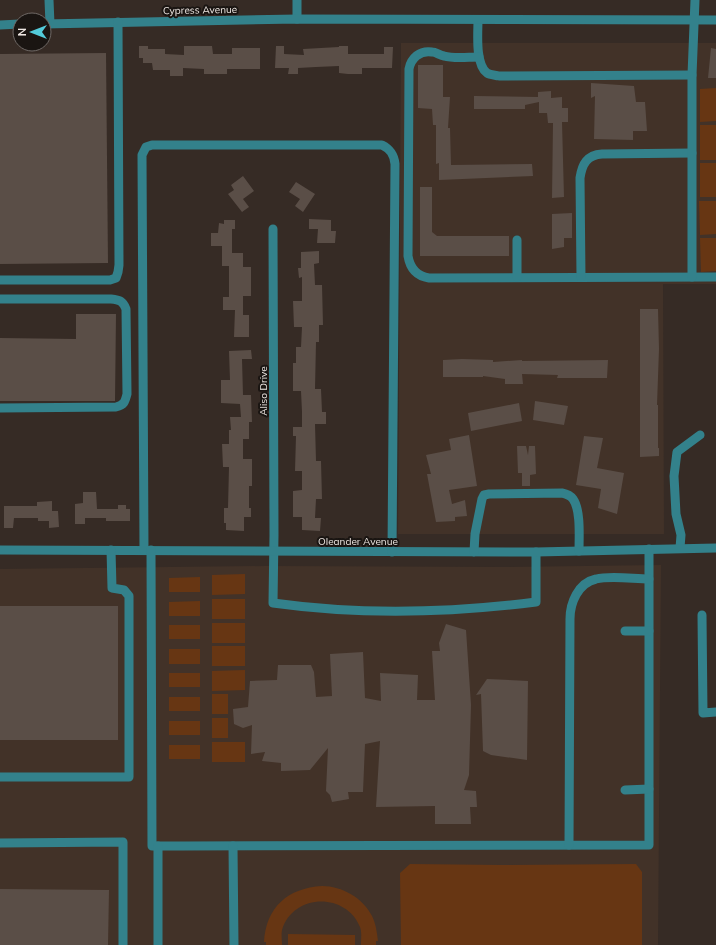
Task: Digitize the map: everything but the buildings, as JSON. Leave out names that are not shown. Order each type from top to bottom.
[{"type":"street","points":[[48,12],[49,0]]},
{"type":"street","points":[[297,0],[297,19]]},
{"type":"street","points":[[692,277],[692,75],[695,0]]},
{"type":"street","name":"Cypress Avenue","points":[[52,24],[297,19],[716,20]]},
{"type":"street","points":[[478,20],[479,57],[482,66],[486,72],[499,76],[692,75]]},
{"type":"street","points":[[0,280],[110,280],[116,278],[119,265],[118,22]]},
{"type":"street","points":[[0,24],[12,24]]},
{"type":"street","points":[[479,57],[443,56],[432,52],[426,52],[420,53],[410,63],[408,256],[411,267],[415,272],[424,277],[716,277]]},
{"type":"street","points":[[392,552],[395,164],[391,151],[382,145],[152,145],[146,147],[143,151],[142,163],[152,846],[649,845],[649,549]]},
{"type":"street","points":[[581,277],[580,178],[583,167],[589,157],[602,154],[692,153]]},
{"type":"street","name":"Aliso Drive","points":[[273,230],[273,603],[339,609],[412,610],[480,608],[536,602],[536,552]]},
{"type":"street","points":[[517,240],[517,277]]},
{"type":"street","points":[[0,299],[112,299],[119,300],[123,303],[126,309],[126,394],[124,402],[121,406],[116,408],[0,408]]},
{"type":"street","points":[[680,548],[681,535],[676,514],[674,476],[678,452],[700,435]]},
{"type":"street","points":[[474,552],[475,534],[482,499],[484,495],[489,494],[568,495],[574,501],[577,510],[579,526],[579,551]]},
{"type":"street","name":"Oleander Avenue","points":[[0,550],[536,552],[716,548]]},
{"type":"street","points":[[0,776],[129,777],[129,596],[124,590],[112,588],[111,550]]},
{"type":"street","points":[[569,845],[570,609],[572,602],[582,587],[596,579],[649,579]]},
{"type":"street","points":[[702,615],[703,713],[716,712]]},
{"type":"street","points":[[625,632],[649,631]]},
{"type":"street","points":[[625,790],[649,789]]},
{"type":"street","points":[[0,843],[123,842],[123,945]]},
{"type":"street","points":[[158,846],[158,945]]},
{"type":"street","points":[[233,846],[234,945]]},
{"type":"shaded area","points":[[401,43],[716,43],[716,284],[663,284],[664,534],[398,534]]},
{"type":"shaded area","points":[[716,88],[716,121],[700,122],[700,89]]},
{"type":"shaded area","points":[[700,125],[716,125],[716,160],[700,160]]},
{"type":"shaded area","points":[[700,163],[716,163],[716,197],[700,197]]},
{"type":"shaded area","points":[[699,201],[716,201],[716,234],[700,235]]},
{"type":"shaded area","points":[[700,238],[716,238],[716,271],[701,272]]},
{"type":"shaded area","points":[[661,565],[658,945],[0,945],[0,569],[266,566],[501,567]]},
{"type":"shaded area","points":[[245,574],[245,594],[212,595],[212,575]]},
{"type":"shaded area","points":[[200,577],[200,592],[169,592],[169,578]]},
{"type":"shaded area","points":[[212,599],[245,599],[245,619],[212,619]]},
{"type":"shaded area","points":[[200,601],[200,616],[169,616],[169,602]]},
{"type":"shaded area","points":[[212,623],[245,623],[245,643],[212,643]]},
{"type":"shaded area","points":[[169,625],[200,625],[200,639],[169,639]]},
{"type":"shaded area","points":[[212,646],[245,646],[245,666],[212,666]]},
{"type":"shaded area","points":[[169,649],[200,649],[200,664],[169,664]]},
{"type":"shaded area","points":[[245,670],[245,690],[212,691],[212,671]]},
{"type":"shaded area","points":[[169,673],[200,673],[200,687],[169,687]]},
{"type":"shaded area","points":[[212,694],[228,694],[228,714],[212,714]]},
{"type":"shaded area","points":[[169,697],[200,697],[200,711],[169,711]]},
{"type":"shaded area","points":[[212,718],[228,718],[228,738],[212,738]]},
{"type":"shaded area","points":[[169,721],[200,721],[200,735],[169,735]]},
{"type":"shaded area","points":[[212,742],[245,742],[245,762],[212,762]]},
{"type":"shaded area","points":[[169,745],[200,745],[200,759],[169,759]]},
{"type":"shaded area","points":[[410,864],[636,864],[642,872],[642,945],[401,945],[400,873]]},
{"type":"shaded area","points":[[322,886],[337,888],[351,894],[363,904],[372,916],[376,928],[378,941],[376,941],[376,945],[361,945],[360,927],[353,916],[343,908],[332,903],[320,902],[308,904],[297,909],[288,918],[282,930],[282,945],[266,945],[266,942],[264,942],[266,930],[274,909],[289,895],[310,888]]},
{"type":"shaded area","points":[[288,934],[355,935],[355,945],[288,945]]}]
